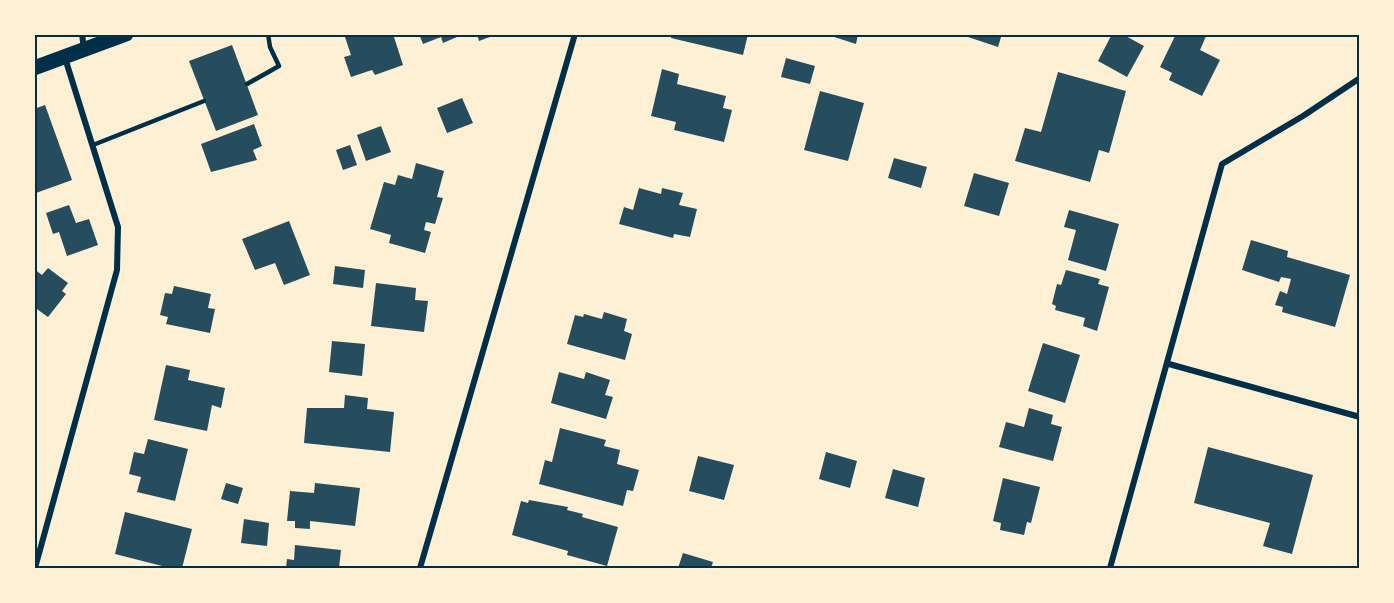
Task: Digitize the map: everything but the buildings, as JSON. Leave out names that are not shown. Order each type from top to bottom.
[{"type":"main road","points":[[34,68],[126,34]]},
{"type":"street","points":[[82,34],[85,50]]},
{"type":"street","points":[[420,568],[575,34]]},
{"type":"street","points":[[35,568],[117,270],[118,227],[65,58]]},
{"type":"street","points":[[1110,568],[1222,164],[1303,116],[1359,78]]},
{"type":"street","points":[[1168,364],[1359,417]]},
{"type":"lane","points":[[247,84],[279,66],[270,47],[268,34]]},
{"type":"lane","points":[[93,145],[204,101]]}]
